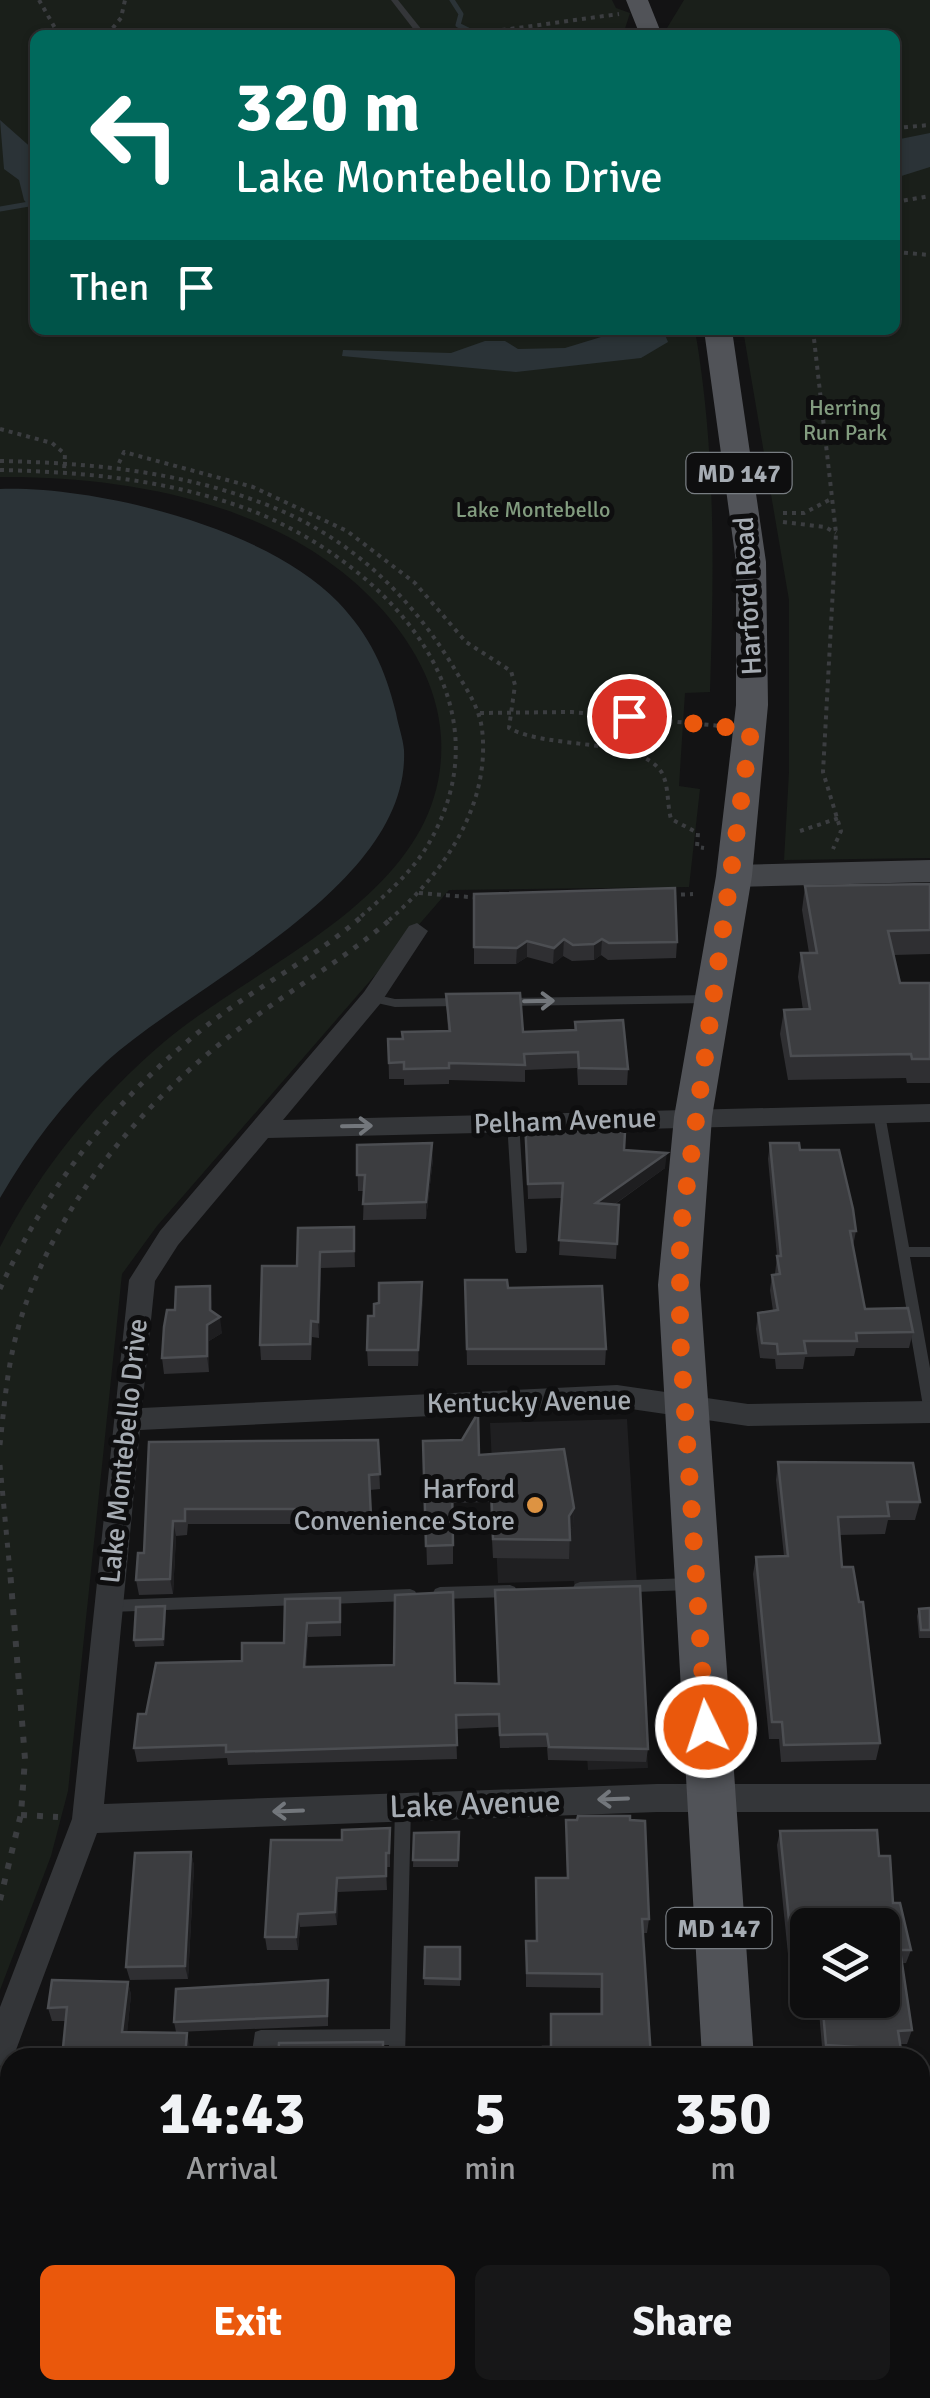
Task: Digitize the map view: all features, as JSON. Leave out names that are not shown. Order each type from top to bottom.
[{"type":"main road","points":[[639,6],[650,30]]},
{"type":"main road","name":"Harford Road","points":[[719,335],[751,562],[751,730],[734,876],[694,1117],[680,1234],[684,1405],[727,2048]]},
{"type":"street","points":[[734,876],[930,872]]},
{"type":"street","name":"Lake Montebello Drive","points":[[1,2048],[87,1819],[142,1280],[170,1238],[372,998],[410,921]]},
{"type":"street","name":"Pelham Avenue","points":[[259,1129],[930,1113]]},
{"type":"street","name":"Kentucky Avenue","points":[[127,1420],[617,1396],[748,1415],[930,1409]]},
{"type":"street","name":"Lake Avenue","points":[[87,1819],[402,1806],[930,1798]]},
{"type":"lane","points":[[394,0],[418,30]]},
{"type":"lane","points":[[372,998],[396,1003],[475,1002]]},
{"type":"lane","points":[[495,1002],[713,999]]},
{"type":"lane","points":[[878,1114],[930,1409]]},
{"type":"lane","points":[[512,1122],[521,1250]]},
{"type":"lane","points":[[904,1252],[930,1252]]},
{"type":"lane","points":[[558,1589],[696,1584]]},
{"type":"lane","points":[[108,1606],[519,1590]]},
{"type":"lane","points":[[397,2048],[402,1806]]},
{"type":"lane","points":[[260,2048],[261,2038],[397,2037]]},
{"type":"path","points":[[40,0],[57,30]]},
{"type":"path","points":[[111,30],[121,18],[125,0]]},
{"type":"path","points":[[480,30],[639,6]]},
{"type":"path","points":[[900,128],[930,125]]},
{"type":"path","points":[[900,201],[930,196]]},
{"type":"path","points":[[900,252],[930,255]]},
{"type":"path","points":[[813,335],[836,533],[823,772],[838,818],[838,841],[826,854]]},
{"type":"path","points":[[0,429],[58,446],[65,462],[64,472]]},
{"type":"path","points":[[119,462],[124,452],[254,486],[347,532],[415,583],[466,642],[511,671],[516,684],[511,694],[508,726],[526,739],[624,752],[653,764],[664,776],[671,819],[685,830],[698,833],[697,847]]},
{"type":"path","points":[[0,461],[65,462],[156,474],[220,488],[276,509],[336,540],[408,597],[451,658],[480,713],[481,765],[468,817],[442,866],[419,893],[410,921],[200,1061],[104,1164],[50,1246],[34,1282],[9,1368],[0,1446]]},
{"type":"path","points":[[0,470],[113,475],[180,488],[232,504],[300,534],[372,583],[438,668],[456,724],[457,761],[445,810],[404,876],[333,938],[207,1026],[145,1080],[103,1126],[46,1202],[0,1289]]},
{"type":"path","points":[[783,513],[798,513],[833,498]]},
{"type":"path","points":[[798,513],[799,522]]},
{"type":"path","points":[[783,522],[799,522],[836,533]]},
{"type":"path","points":[[480,713],[629,716],[751,730]]},
{"type":"path","points":[[800,830],[838,818]]},
{"type":"path","points":[[419,893],[496,900]]},
{"type":"path","points":[[660,895],[692,894]]},
{"type":"path","points":[[0,1465],[23,1672],[21,1815],[0,1900]]},
{"type":"path","points":[[21,1815],[87,1819]]},
{"type":"shaded area","points":[[0,120],[30,147],[30,207],[19,180],[4,169]]},
{"type":"shaded area","points":[[930,133],[930,167],[900,176],[900,139]]},
{"type":"shaded area","points":[[608,335],[665,335],[668,342],[641,358],[516,372],[342,356],[343,350],[451,353],[485,341],[505,341],[518,349],[565,348]]},
{"type":"shaded area","points":[[0,489],[85,495],[180,517],[226,533],[307,576],[338,602],[375,653],[392,697],[404,750],[397,799],[372,845],[336,887],[290,927],[106,1062],[48,1126],[0,1198]]},
{"type":"shaded area","points":[[627,1419],[648,1768],[588,1770],[574,1581],[498,1583],[490,1423]]},
{"type":"green space","name":"Lake Montebello","points":[[0,0],[612,0],[616,8],[630,13],[625,30],[30,30],[30,335],[696,335],[707,420],[713,556],[710,692],[685,693],[679,786],[700,789],[689,887],[449,890],[157,1226],[122,1274],[68,1791],[51,1856],[0,1990],[0,1247],[52,1163],[140,1063],[204,1011],[343,916],[383,880],[415,838],[436,791],[441,737],[435,700],[421,665],[401,633],[377,604],[339,570],[297,542],[251,520],[152,490],[101,482],[0,477]]},
{"type":"green space","name":"Herring Run Park","points":[[684,0],[930,0],[930,858],[784,860],[789,772],[789,600],[744,335],[900,335],[900,30],[667,28]]},
{"type":"building","points":[[930,884],[930,930],[888,931],[900,983],[930,983],[930,1059],[912,1059],[911,1054],[791,1056],[784,1010],[810,1009],[801,953],[817,953],[805,886]]},
{"type":"building","points":[[675,888],[677,942],[609,943],[602,939],[594,944],[573,945],[564,939],[554,948],[527,941],[517,948],[474,947],[474,894]]},
{"type":"building","points":[[520,993],[523,1032],[576,1030],[575,1022],[623,1020],[628,1069],[579,1068],[578,1052],[524,1054],[525,1065],[449,1063],[449,1068],[404,1069],[404,1062],[389,1063],[388,1039],[403,1039],[402,1032],[450,1031],[446,994]]},
{"type":"building","points":[[525,1120],[545,1120],[546,1130],[625,1132],[624,1150],[667,1153],[596,1203],[619,1205],[617,1244],[559,1240],[563,1183],[528,1184]]},
{"type":"building","points":[[432,1143],[426,1202],[363,1204],[365,1175],[357,1175],[357,1145]]},
{"type":"building","points":[[770,1143],[799,1143],[800,1150],[839,1150],[853,1209],[856,1231],[850,1231],[865,1309],[908,1308],[913,1332],[856,1333],[857,1341],[804,1341],[806,1353],[778,1354],[777,1344],[762,1343],[758,1313],[778,1310],[772,1275],[780,1274],[777,1256],[781,1256]]},
{"type":"building","points":[[354,1227],[354,1251],[320,1252],[318,1322],[311,1321],[310,1344],[260,1345],[262,1266],[297,1266],[298,1228]]},
{"type":"building","points":[[465,1280],[507,1280],[508,1288],[602,1286],[606,1349],[467,1349]]},
{"type":"building","points":[[422,1282],[418,1350],[367,1350],[368,1316],[374,1316],[374,1304],[379,1303],[379,1283]]},
{"type":"building","points":[[210,1286],[210,1310],[220,1317],[207,1325],[207,1356],[162,1358],[167,1310],[175,1310],[176,1287]]},
{"type":"building","points":[[478,1413],[479,1455],[564,1449],[574,1508],[569,1516],[570,1540],[493,1539],[491,1483],[452,1484],[453,1545],[426,1546],[423,1441],[462,1440]]},
{"type":"building","points":[[378,1440],[380,1474],[369,1475],[371,1517],[298,1517],[298,1509],[185,1509],[185,1521],[173,1521],[170,1579],[136,1580],[138,1553],[144,1553],[149,1442]]},
{"type":"building","points":[[778,1462],[913,1463],[920,1502],[887,1502],[889,1516],[838,1517],[842,1567],[853,1567],[859,1602],[863,1602],[880,1743],[784,1745],[782,1722],[772,1722],[756,1557],[788,1556]]},
{"type":"building","points":[[640,1586],[648,1749],[549,1747],[547,1734],[500,1735],[499,1714],[456,1715],[457,1745],[226,1752],[226,1745],[134,1748],[138,1714],[146,1714],[156,1663],[242,1661],[242,1643],[284,1643],[285,1599],[340,1598],[340,1622],[307,1623],[304,1667],[394,1665],[395,1595],[453,1592],[455,1683],[499,1684],[495,1590]]},
{"type":"building","points":[[165,1606],[163,1639],[134,1640],[136,1607]]},
{"type":"building","points":[[930,1608],[930,1630],[921,1630],[919,1609]]},
{"type":"building","points":[[578,1816],[630,1816],[630,1820],[645,1821],[649,1919],[642,1919],[650,2048],[543,2048],[551,2047],[551,2014],[602,2014],[602,1974],[527,1973],[526,1941],[537,1941],[536,1878],[568,1878],[566,1820],[577,1820]]},
{"type":"building","points":[[390,1828],[386,1876],[337,1878],[335,1912],[298,1914],[296,1937],[265,1937],[271,1840],[342,1840],[342,1830]]},
{"type":"building","points":[[877,1830],[879,1856],[890,1856],[893,1903],[900,1903],[911,1950],[900,1950],[900,1908],[790,1908],[790,1930],[780,1831]]},
{"type":"building","points":[[459,1832],[458,1860],[413,1860],[414,1833]]},
{"type":"building","points":[[191,1852],[185,1966],[126,1967],[135,1853]]},
{"type":"building","points":[[425,1947],[460,1947],[460,1979],[424,1978]]},
{"type":"building","points":[[900,1950],[912,2030],[898,2031],[901,2048],[826,2045],[824,2018],[900,2018]]},
{"type":"building","points":[[52,1980],[128,1982],[122,2032],[187,2033],[186,2048],[63,2048],[67,2007],[48,2008]]},
{"type":"building","points":[[328,1980],[327,2016],[174,2022],[176,1989]]},
{"type":"building","points":[[383,2042],[383,2048],[279,2048],[279,2043]]},
{"type":"waterway","points":[[452,0],[461,14],[458,25],[468,30]]},
{"type":"waterway","points":[[0,209],[30,204]]},
{"type":"place","name":"Harford Convenience Store","points":[[535,1505]]},
{"type":"route","points":[[629,716],[751,730],[737,852],[696,1097],[680,1234],[680,1336],[706,1727]]}]
